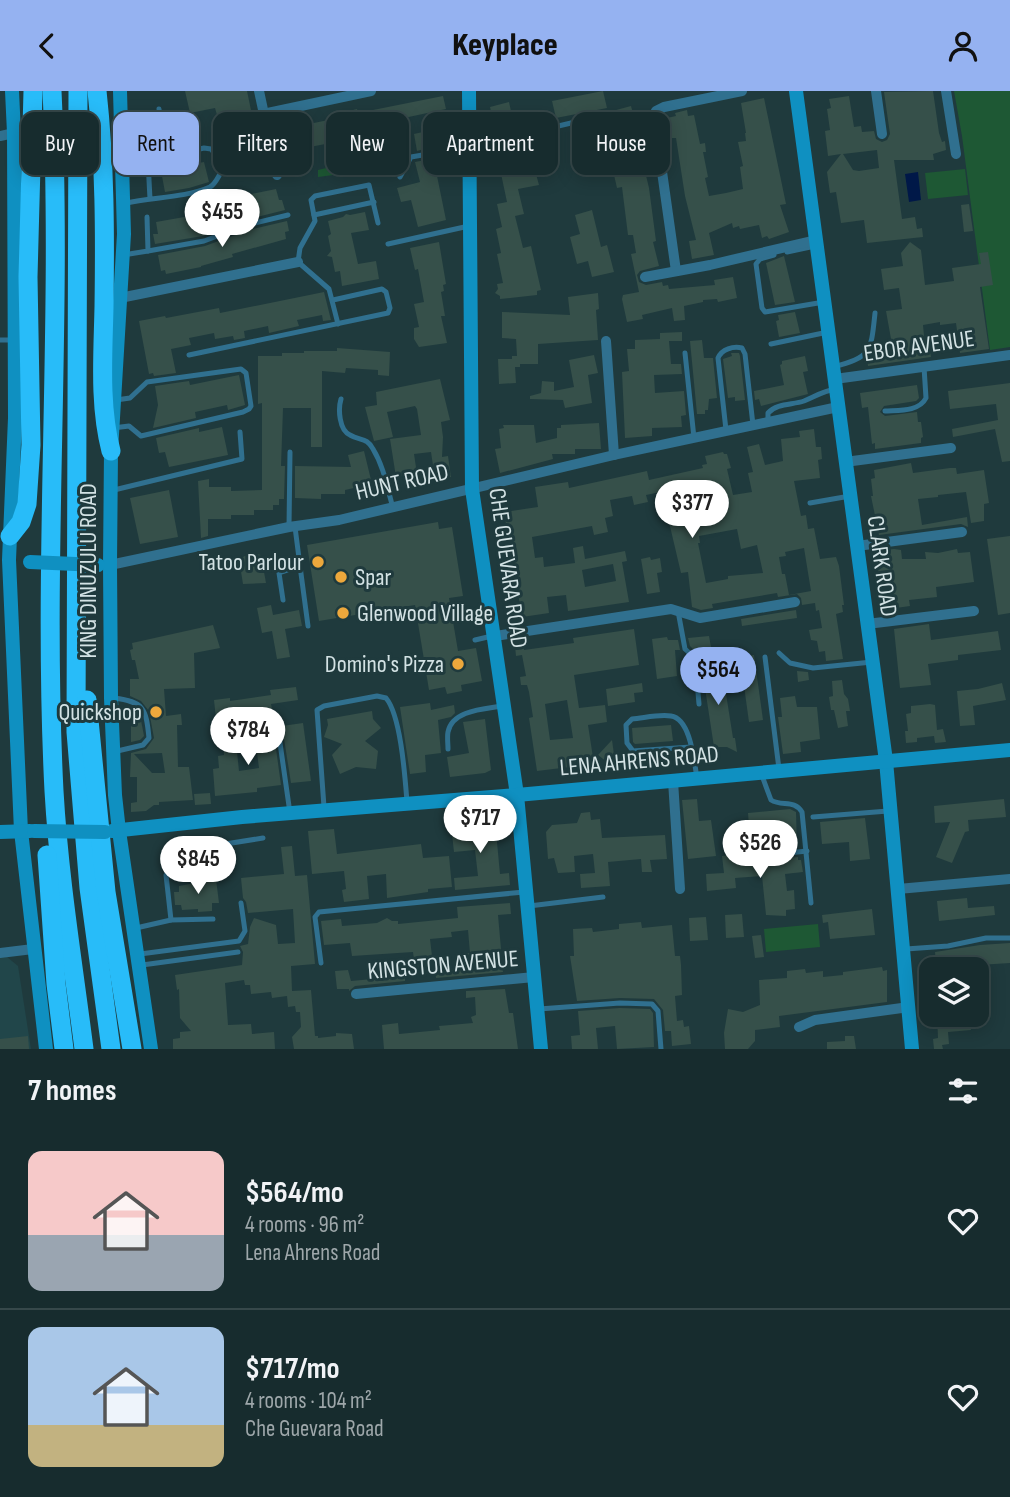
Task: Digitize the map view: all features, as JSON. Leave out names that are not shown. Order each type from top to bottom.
[{"type":"highway","points":[[10,537],[25,514],[30,457],[28,277],[33,91]]},
{"type":"highway","points":[[52,91],[54,244],[51,693],[59,860],[85,1049]]},
{"type":"highway","points":[[78,91],[76,732],[89,888],[111,1049]]},
{"type":"highway","points":[[97,91],[104,185],[103,396],[111,451]]},
{"type":"highway","points":[[77,661],[89,718],[106,892],[132,1049]]},
{"type":"highway","points":[[51,693],[45,740],[47,858],[52,948],[64,1049]]},
{"type":"main road","points":[[12,91],[7,134],[7,340],[15,418],[10,537],[4,560],[28,831],[33,949],[46,1049]]},
{"type":"main road","name":"KING DINUZULU ROAD","points":[[120,91],[121,112]]},
{"type":"main road","name":"CHE GUEVARA ROAD","points":[[469,91],[469,112]]},
{"type":"main road","name":"CLARK ROAD","points":[[796,91],[886,761],[912,1049]]},
{"type":"main road","name":"KING DINUZULU ROAD","points":[[123,175],[123,255],[111,491],[104,565],[113,752],[112,831],[133,928],[151,1049]]},
{"type":"main road","name":"CHE GUEVARA ROAD","points":[[469,175],[472,489],[517,795],[541,1049]]},
{"type":"main road","points":[[4,560],[104,565]]},
{"type":"main road","name":"LENA AHRENS ROAD","points":[[0,832],[112,831],[407,802],[517,795],[1010,750]]},
{"type":"street","points":[[259,91],[263,112]]},
{"type":"street","points":[[272,112],[371,91]]},
{"type":"street","points":[[676,271],[654,115],[664,107],[742,91]]},
{"type":"street","points":[[876,91],[882,134]]},
{"type":"street","points":[[946,91],[956,155]]},
{"type":"street","points":[[645,277],[816,243]]},
{"type":"street","points":[[120,298],[298,263]]},
{"type":"street","points":[[606,341],[614,456]]},
{"type":"street","name":"EBOR AVENUE","points":[[835,378],[1010,355]]},
{"type":"street","name":"HUNT ROAD","points":[[104,565],[393,508],[838,407]]},
{"type":"street","points":[[845,462],[951,448]]},
{"type":"street","points":[[857,546],[962,532]]},
{"type":"street","points":[[495,636],[674,610],[692,618],[700,618],[795,602]]},
{"type":"street","points":[[867,624],[974,611]]},
{"type":"street","points":[[673,781],[680,889]]},
{"type":"street","points":[[898,889],[1010,879]]},
{"type":"street","points":[[0,953],[33,949]]},
{"type":"street","name":"KINGSTON AVENUE","points":[[356,994],[534,977]]},
{"type":"street","points":[[799,1027],[815,1020],[909,1007]]},
{"type":"lane","points":[[123,204],[209,187],[215,183],[220,174],[215,154],[211,149],[199,151]]},
{"type":"lane","points":[[400,177],[411,157],[423,155]]},
{"type":"lane","points":[[149,175],[150,199]]},
{"type":"lane","points":[[338,324],[333,300],[325,285],[298,263],[300,248],[314,224],[311,200],[315,196],[367,184],[371,188],[378,223]]},
{"type":"lane","points":[[314,215],[374,202]]},
{"type":"lane","points":[[123,255],[204,241],[247,225],[288,215]]},
{"type":"lane","points":[[146,217],[148,251]]},
{"type":"lane","points":[[388,244],[469,226]]},
{"type":"lane","points":[[816,243],[765,257],[757,262],[756,267],[762,308],[765,312],[824,302]]},
{"type":"lane","points":[[189,355],[388,313],[390,309],[386,292],[382,289],[333,300]]},
{"type":"lane","points":[[768,422],[768,412],[773,408],[802,402],[820,392],[863,356],[871,345],[875,313]]},
{"type":"lane","points":[[771,344],[828,332]]},
{"type":"lane","points":[[726,431],[718,358],[720,353],[730,349],[742,348],[745,354],[753,425]]},
{"type":"lane","points":[[685,353],[694,438]]},
{"type":"lane","points":[[885,411],[917,407],[924,403],[924,366]]},
{"type":"lane","points":[[113,428],[129,426],[141,436],[243,412],[251,406],[246,373],[242,369],[147,382],[130,398],[115,400]]},
{"type":"lane","points":[[341,400],[339,407],[344,429],[350,435],[364,439],[371,445],[383,471],[393,508]]},
{"type":"lane","points":[[111,491],[242,459],[240,432]]},
{"type":"lane","points":[[290,452],[292,527],[308,626]]},
{"type":"lane","points":[[810,503],[850,496]]},
{"type":"lane","points":[[283,600],[279,573],[300,566]]},
{"type":"lane","points":[[674,610],[685,651],[695,658],[723,652]]},
{"type":"lane","points":[[475,640],[495,636]]},
{"type":"lane","points":[[779,653],[789,663],[813,668],[872,662]]},
{"type":"lane","points":[[765,657],[779,772]]},
{"type":"lane","points":[[695,658],[698,704]]},
{"type":"lane","points":[[324,810],[317,710],[324,706],[377,696],[386,698],[392,707],[405,771],[407,802]]},
{"type":"lane","points":[[111,698],[134,701],[141,705],[148,723],[149,738],[143,745],[113,752]]},
{"type":"lane","points":[[448,749],[448,732],[456,719],[472,712],[505,705]]},
{"type":"lane","points":[[691,747],[634,751],[627,743],[625,725],[632,719],[674,716],[684,725],[691,747],[697,778]]},
{"type":"lane","points":[[278,729],[290,813]]},
{"type":"lane","points":[[761,773],[774,803],[792,803],[799,806],[802,812],[811,903]]},
{"type":"lane","points":[[813,817],[891,810]]},
{"type":"lane","points":[[171,921],[166,875],[183,866],[194,849],[263,838]]},
{"type":"lane","points":[[751,857],[807,851]]},
{"type":"lane","points":[[321,963],[315,917],[319,912],[603,897]]},
{"type":"lane","points":[[138,960],[239,941],[245,931],[241,903]]},
{"type":"lane","points":[[133,928],[171,921],[213,919]]},
{"type":"lane","points":[[903,950],[948,946],[986,938],[1010,938]]},
{"type":"lane","points":[[138,960],[238,953]]},
{"type":"lane","points":[[537,1009],[620,1003],[652,1004],[658,1011],[661,1049]]},
{"type":"shaded area","points":[[7,957],[18,966],[31,1049],[0,1049],[0,958]]},
{"type":"green space","points":[[954,91],[1010,91],[1010,347],[990,350]]},
{"type":"green space","points":[[326,168],[326,175],[333,175],[318,177],[318,170]]},
{"type":"green space","points":[[965,169],[968,195],[928,199],[925,173]]},
{"type":"green space","points":[[818,924],[820,947],[766,952],[764,929]]},
{"type":"water","points":[[918,172],[921,200],[909,202],[905,174]]},
{"type":"building","points":[[185,91],[247,91],[251,112],[216,112],[215,108],[190,112]]},
{"type":"building","points":[[603,91],[607,108],[572,112],[572,115],[558,118],[552,101]]},
{"type":"building","points":[[933,91],[939,133],[942,142],[945,141],[946,150],[933,154],[934,160],[894,160],[902,219],[915,217],[917,229],[922,228],[923,237],[867,243],[864,220],[841,223],[836,192],[830,193],[827,172],[841,154],[828,156],[825,131],[830,130],[827,109],[831,108],[829,99],[849,96],[854,127],[861,126],[862,132],[874,131],[876,139],[882,142],[887,140],[890,134],[884,92]],"holes":[[[877,150],[879,168],[853,170],[843,154]]]},
{"type":"building","points":[[443,96],[446,109],[409,117],[409,112],[363,112]]},
{"type":"building","points":[[764,98],[786,204],[780,205],[789,232],[769,239],[767,236],[762,238],[759,225],[740,229],[739,226],[733,228],[732,223],[709,233],[714,255],[692,259],[689,241],[696,240],[685,196],[676,138],[672,138],[670,130],[670,117],[687,110],[688,116],[694,115],[700,144],[705,143],[706,152],[703,152],[709,196],[726,193],[743,189],[740,167],[743,166],[738,142],[746,141],[746,133],[741,103]]},
{"type":"building","points":[[509,102],[511,112],[491,112],[490,107]]},
{"type":"building","points":[[631,106],[633,112],[609,112]]},
{"type":"building","points":[[326,120],[326,144],[312,147],[312,123]]},
{"type":"building","points":[[423,132],[423,149],[417,151],[414,134]]},
{"type":"building","points":[[423,160],[423,175],[437,175],[446,220],[418,227],[411,200],[401,202],[397,188],[420,182],[415,162]]},
{"type":"building","points":[[204,162],[209,182],[165,192],[162,175],[199,175],[199,163]]},
{"type":"building","points":[[501,175],[536,175],[539,185],[518,189],[524,214],[515,216],[523,248],[531,246],[541,290],[537,291],[537,295],[500,299],[495,293],[497,284],[503,283],[497,254],[501,253],[496,229],[502,227],[497,204],[507,202]]},
{"type":"building","points":[[614,175],[646,175],[656,241],[653,242],[659,266],[640,271],[637,275],[639,282],[646,285],[662,282],[663,286],[668,285],[669,289],[715,285],[714,280],[733,277],[737,298],[718,302],[717,299],[703,300],[684,306],[685,320],[674,321],[672,308],[642,315],[643,319],[627,322],[623,295],[639,292],[631,254],[636,253],[633,235],[628,235],[622,187],[617,188]]},
{"type":"building","points":[[276,189],[285,210],[245,220],[203,236],[155,244],[153,234],[158,234],[156,222],[190,216],[206,211],[205,209],[226,205],[225,202],[242,198],[241,196]]},
{"type":"building","points":[[969,204],[973,231],[964,232],[961,205]]},
{"type":"building","points":[[592,210],[601,247],[607,245],[614,272],[592,277],[588,261],[577,264],[570,237],[580,234],[575,215]]},
{"type":"building","points":[[365,212],[369,230],[351,233],[358,264],[376,261],[379,279],[342,286],[340,271],[335,272],[332,257],[327,256],[331,251],[328,221],[346,214]]},
{"type":"building","points":[[287,221],[289,231],[285,232],[286,239],[232,254],[233,257],[201,267],[166,274],[165,270],[161,271],[158,255],[205,246],[249,230]]},
{"type":"building","points":[[439,242],[446,284],[441,292],[445,316],[441,316],[447,343],[419,347],[414,339],[414,328],[419,327],[414,304],[424,302],[418,269],[415,270],[410,248]]},
{"type":"building","points":[[910,242],[921,250],[925,285],[954,281],[952,268],[981,264],[979,253],[988,252],[993,285],[980,287],[989,349],[960,353],[956,323],[940,325],[940,322],[923,325],[925,346],[929,345],[931,357],[868,366],[869,356],[891,353],[893,350],[886,311],[902,309],[899,288],[884,290],[881,269],[903,266],[901,253]]},
{"type":"building","points":[[784,256],[795,302],[775,305],[766,263]]},
{"type":"building","points":[[324,292],[331,320],[323,321],[322,315],[297,320],[299,326],[269,333],[268,326],[244,331],[245,338],[234,340],[233,336],[215,339],[214,333],[189,338],[191,345],[171,349],[176,373],[154,376],[153,373],[149,374],[139,321],[219,308],[220,313]]},
{"type":"building","points":[[598,293],[598,340],[538,344],[538,364],[520,364],[520,367],[515,367],[516,383],[499,384],[498,359],[512,359],[512,356],[517,356],[516,339],[502,338],[502,312],[570,315],[568,297]]},
{"type":"building","points":[[795,312],[800,333],[779,337],[776,321],[779,320],[778,315]]},
{"type":"building","points":[[682,332],[682,341],[669,341],[671,364],[681,364],[682,374],[654,375],[655,393],[684,391],[686,415],[681,416],[682,427],[652,428],[652,436],[625,438],[622,372],[629,371],[627,349],[635,349],[635,340],[660,339],[660,333]]},
{"type":"building","points":[[702,340],[704,358],[713,358],[717,398],[709,399],[705,414],[697,414],[690,341]]},
{"type":"building","points":[[337,348],[390,352],[389,376],[378,375],[378,370],[346,368],[345,373],[322,371],[322,447],[311,447],[311,408],[283,408],[281,466],[285,466],[284,499],[279,499],[279,505],[273,505],[273,510],[254,510],[254,515],[208,519],[208,536],[201,538],[198,481],[209,479],[209,487],[231,487],[231,491],[262,490],[262,403],[258,404],[258,356],[337,351]]},
{"type":"building","points":[[731,353],[739,353],[740,356],[745,400],[735,401],[735,397],[728,398],[723,359],[732,356]]},
{"type":"building","points":[[594,355],[598,373],[588,375],[592,403],[565,408],[563,400],[530,399],[530,396],[541,393],[542,381],[554,382],[554,391],[574,387],[569,360]]},
{"type":"building","points":[[805,356],[808,371],[803,372],[808,394],[761,406],[759,399],[755,400],[754,391],[784,385],[780,365],[782,361]]},
{"type":"building","points":[[239,375],[245,405],[228,410],[227,405],[195,412],[196,418],[153,428],[158,405],[155,386],[189,381],[190,385]]},
{"type":"building","points":[[440,379],[450,420],[441,422],[442,457],[448,456],[451,477],[435,479],[431,452],[414,454],[417,474],[396,477],[390,439],[421,435],[417,409],[415,406],[387,412],[393,437],[374,441],[365,407],[377,405],[376,392]]},
{"type":"building","points":[[1010,383],[1010,461],[1002,462],[995,429],[953,437],[952,429],[998,420],[996,404],[950,409],[948,391]]},
{"type":"building","points":[[917,385],[919,398],[916,401],[884,406],[880,412],[885,416],[917,412],[923,437],[921,443],[875,449],[875,443],[872,444],[868,407],[862,408],[860,393]]},
{"type":"building","points":[[599,423],[601,449],[575,449],[575,454],[552,454],[553,459],[500,473],[495,449],[501,448],[499,429],[504,428],[503,425],[534,425],[536,443],[557,438],[557,428],[561,428],[561,425]]},
{"type":"building","points":[[222,427],[228,455],[169,467],[165,452],[159,453],[156,438],[199,428],[199,432]]},
{"type":"building","points":[[814,429],[816,447],[821,447],[822,459],[818,460],[820,478],[794,481],[801,516],[806,515],[808,529],[814,528],[820,559],[836,557],[839,566],[844,605],[843,612],[836,614],[843,659],[826,661],[825,651],[819,652],[817,641],[811,640],[809,630],[822,628],[819,610],[816,611],[815,603],[802,605],[797,594],[778,597],[777,593],[712,604],[713,608],[701,610],[692,607],[688,572],[681,573],[669,522],[670,518],[694,513],[696,517],[716,512],[712,484],[666,495],[665,491],[646,495],[648,502],[634,505],[632,496],[610,500],[613,516],[605,518],[608,532],[594,535],[592,526],[532,537],[535,558],[543,557],[544,567],[575,563],[573,548],[583,546],[585,559],[625,551],[627,561],[622,562],[629,602],[568,611],[566,595],[547,597],[549,613],[522,617],[504,512],[538,507],[535,487],[568,482],[569,488],[647,471],[649,480],[703,468],[702,465],[707,464],[705,456],[723,452],[727,454],[731,468],[727,469],[733,495],[752,492],[748,473],[753,472],[747,447],[759,444],[765,465],[783,461],[781,439],[800,437],[799,431]],"holes":[[[737,529],[741,549],[757,545],[763,573],[728,576],[728,579],[706,583],[699,536]],[[804,548],[811,591],[789,595],[779,557],[786,556],[785,552]],[[613,564],[616,581],[585,587],[582,570]]]},
{"type":"building","points":[[364,451],[372,484],[345,490],[345,494],[321,494],[321,499],[295,498],[295,466],[351,467],[348,455]]},
{"type":"building","points":[[911,463],[913,473],[950,468],[956,468],[957,474],[984,470],[989,503],[984,504],[984,521],[971,523],[966,492],[938,495],[918,499],[922,525],[967,517],[968,527],[961,524],[879,535],[871,496],[874,470]]},
{"type":"building","points":[[169,490],[178,537],[140,544],[130,498]]},
{"type":"building","name":"Glenwood Village","points":[[438,522],[439,529],[452,527],[463,596],[449,598],[458,651],[476,648],[482,681],[461,685],[462,691],[447,694],[445,687],[429,690],[415,605],[319,621],[307,545]]},
{"type":"building","points":[[1010,536],[1010,613],[998,615],[987,539]]},
{"type":"building","points":[[957,549],[958,553],[970,552],[974,582],[936,587],[937,597],[909,600],[910,606],[889,609],[884,580],[879,581],[877,557],[878,551],[901,550],[902,559],[926,559],[925,552],[938,553]]},
{"type":"building","points":[[251,553],[261,555],[266,583],[243,584],[239,559]]},
{"type":"building","points":[[650,557],[651,560],[660,558],[662,572],[657,573],[660,592],[647,594],[641,559]]},
{"type":"building","points":[[271,605],[273,615],[299,610],[302,626],[285,629],[290,657],[277,659],[272,631],[262,633],[257,608]]},
{"type":"building","points":[[796,610],[797,618],[742,626],[741,619]]},
{"type":"building","points":[[929,624],[931,640],[998,631],[1001,650],[958,655],[958,660],[928,664],[931,685],[900,688],[894,629]]},
{"type":"building","points":[[213,625],[220,648],[194,653],[195,688],[164,689],[166,716],[181,714],[182,725],[177,725],[178,767],[189,767],[193,800],[159,802],[159,805],[146,811],[131,812],[131,803],[137,802],[137,777],[130,777],[131,753],[146,749],[154,738],[149,711],[141,701],[130,696],[130,679],[139,679],[130,650],[133,649],[132,643]],"holes":[[[162,753],[165,773],[152,773],[134,754]]]},
{"type":"building","points":[[634,629],[639,665],[574,675],[579,708],[605,705],[607,722],[588,725],[594,764],[537,771],[529,718],[533,717],[529,692],[527,685],[521,685],[520,677],[526,676],[522,655],[516,656],[515,646],[523,645],[524,650],[574,643],[573,638]],"holes":[[[567,700],[573,738],[550,740],[545,704]]]},
{"type":"building","points":[[709,636],[711,647],[694,650],[690,646],[688,638]]},
{"type":"building","points":[[667,637],[668,640],[678,640],[680,650],[675,650],[677,676],[657,679],[652,639]]},
{"type":"building","points":[[754,655],[763,720],[749,722],[740,657]]},
{"type":"building","points":[[721,662],[737,752],[727,747],[714,747],[703,675],[707,673],[705,663]]},
{"type":"building","points":[[797,671],[808,672],[809,680],[798,682]]},
{"type":"building","points":[[842,680],[850,711],[846,711],[848,726],[838,728],[829,697],[833,696],[832,681]]},
{"type":"building","points":[[642,683],[643,692],[634,693],[635,702],[608,706],[606,689]]},
{"type":"building","points":[[1002,683],[1006,700],[973,706],[975,725],[960,726],[957,691]]},
{"type":"building","points":[[296,687],[298,700],[271,704],[272,709],[216,719],[214,700],[230,698],[230,701],[271,695],[270,690]]},
{"type":"building","points":[[795,696],[797,707],[817,707],[820,739],[800,742],[801,752],[783,754],[778,717],[782,717],[780,698]]},
{"type":"building","points":[[430,703],[431,710],[454,705],[455,713],[451,717],[438,720],[441,753],[425,755],[426,772],[410,774],[400,707]]},
{"type":"building","points":[[935,705],[937,730],[943,729],[946,742],[935,743],[934,736],[917,738],[917,742],[906,743],[906,714],[911,713],[911,706]]},
{"type":"building","points":[[131,707],[140,715],[144,736],[131,742]]},
{"type":"building","points":[[372,711],[373,719],[381,728],[365,741],[378,751],[376,769],[356,767],[340,774],[332,755],[342,744],[324,737],[327,719]]},
{"type":"building","points":[[485,719],[491,770],[450,777],[447,757],[469,753],[463,722]]},
{"type":"building","points":[[303,723],[311,781],[291,783],[282,726]]},
{"type":"building","points":[[671,725],[673,741],[633,742],[632,728]]},
{"type":"building","points":[[273,727],[281,785],[257,788],[257,792],[215,796],[213,769],[219,768],[218,756],[224,755],[223,743],[236,742],[239,771],[259,768],[254,729]]},
{"type":"building","points":[[612,740],[616,769],[598,755]]},
{"type":"building","points":[[210,793],[211,804],[195,805],[194,794]]},
{"type":"building","points":[[697,799],[699,821],[711,820],[716,856],[688,859],[682,800]]},
{"type":"building","points":[[1004,799],[1006,817],[968,820],[969,831],[965,832],[952,863],[936,857],[950,822],[935,823],[934,806]]},
{"type":"building","points":[[790,809],[796,812],[797,847],[749,852],[748,813]]},
{"type":"building","points":[[590,812],[591,820],[600,819],[602,838],[665,835],[667,859],[650,860],[652,872],[642,872],[641,859],[608,862],[610,886],[581,888],[580,874],[595,873],[593,854],[574,856],[575,872],[558,873],[554,858],[548,859],[546,832],[552,825],[577,823],[581,813]]},
{"type":"building","points":[[865,818],[870,859],[850,861],[849,842],[822,844],[820,822]]},
{"type":"building","points":[[495,821],[500,874],[509,873],[510,885],[455,890],[454,878],[478,876],[475,850],[454,852],[451,825]]},
{"type":"building","points":[[334,829],[337,854],[421,844],[423,858],[449,856],[452,887],[387,898],[386,874],[367,876],[369,899],[344,902],[344,871],[312,874],[308,831]]},
{"type":"building","points":[[292,846],[295,876],[307,875],[315,964],[291,966],[292,991],[311,990],[315,1036],[318,1038],[336,1036],[336,1033],[352,1034],[354,1049],[294,1049],[292,1037],[301,1027],[300,1012],[296,1012],[295,1006],[288,1007],[287,996],[272,998],[271,992],[251,994],[250,985],[245,985],[244,980],[225,983],[228,1025],[251,1024],[252,1034],[274,1032],[275,1049],[173,1049],[173,1039],[180,1038],[180,1032],[191,1031],[180,1018],[179,989],[177,990],[175,975],[242,965],[243,952],[240,946],[248,944],[254,918],[276,925],[278,944],[295,943],[293,909],[248,913],[241,878],[284,874],[281,847]]},
{"type":"building","points":[[748,853],[746,858],[751,862],[798,857],[798,860],[801,860],[803,872],[785,874],[787,891],[794,890],[795,909],[786,910],[786,916],[766,915],[762,876],[735,878],[736,888],[707,891],[706,874],[724,873],[722,856]]},
{"type":"building","points":[[216,879],[219,903],[212,903],[212,911],[182,910],[181,905],[175,905],[174,892],[179,892],[179,886]]},
{"type":"building","points":[[967,898],[968,908],[994,906],[995,915],[939,921],[937,901]]},
{"type":"building","points":[[510,903],[511,914],[498,915],[503,972],[436,978],[435,971],[456,970],[456,964],[462,964],[461,954],[470,953],[468,930],[451,932],[452,937],[430,939],[434,973],[416,975],[413,952],[352,956],[350,943],[324,945],[321,921],[341,919],[342,926],[377,923],[387,918],[398,921],[398,924],[458,918],[457,907]]},
{"type":"building","points":[[872,909],[875,935],[830,939],[828,922],[823,923],[822,915]]},
{"type":"building","points":[[742,914],[744,937],[726,938],[725,915]]},
{"type":"building","points":[[706,917],[708,940],[690,941],[689,918]]},
{"type":"building","points":[[641,922],[642,928],[672,925],[675,956],[680,956],[681,965],[682,995],[675,996],[677,1021],[683,1020],[684,1027],[689,1026],[691,1044],[672,1046],[671,1031],[665,1031],[663,1010],[654,999],[577,1001],[570,956],[574,956],[573,929],[592,928],[593,932],[619,929],[619,924]]},
{"type":"building","points":[[761,935],[764,957],[755,958],[752,936]]},
{"type":"building","points":[[1010,943],[1010,963],[989,964],[989,957],[935,957],[935,952]]},
{"type":"building","points":[[882,967],[883,971],[887,970],[887,1002],[779,1016],[780,1027],[755,1030],[755,1041],[748,1049],[725,1049],[724,1033],[728,1009],[743,1012],[760,1005],[759,980],[787,978],[787,971],[805,969],[806,973],[823,971],[823,977]]},
{"type":"building","points":[[348,970],[351,981],[405,976],[405,981],[355,986],[349,991],[337,989],[335,971]]},
{"type":"building","points":[[505,989],[509,1013],[513,1013],[518,1049],[384,1049],[382,1025],[398,1023],[399,1034],[473,1023],[471,1017],[476,1015],[475,997],[466,998],[466,991]]},
{"type":"building","points":[[650,1009],[653,1013],[654,1047],[617,1049],[615,1026],[596,1028],[598,1049],[572,1049],[571,1036],[580,1035],[578,1011]]},
{"type":"building","points":[[938,1027],[971,1027],[971,1030],[948,1032],[949,1044],[942,1045],[943,1049],[934,1049],[933,1039],[938,1038]]},
{"type":"building","points":[[28,1036],[29,1049],[0,1049],[0,1039]]},
{"type":"building","points":[[845,1036],[854,1036],[856,1049],[827,1049],[827,1042],[845,1041]]},
{"type":"place","name":"Tatoo Parlour","points":[[318,562]]},
{"type":"place","name":"Spar","points":[[341,577]]},
{"type":"place","name":"Glenwood Village","points":[[343,613]]},
{"type":"place","name":"Domino's Pizza","points":[[458,664]]},
{"type":"place","name":"Quickshop","points":[[156,712]]}]
